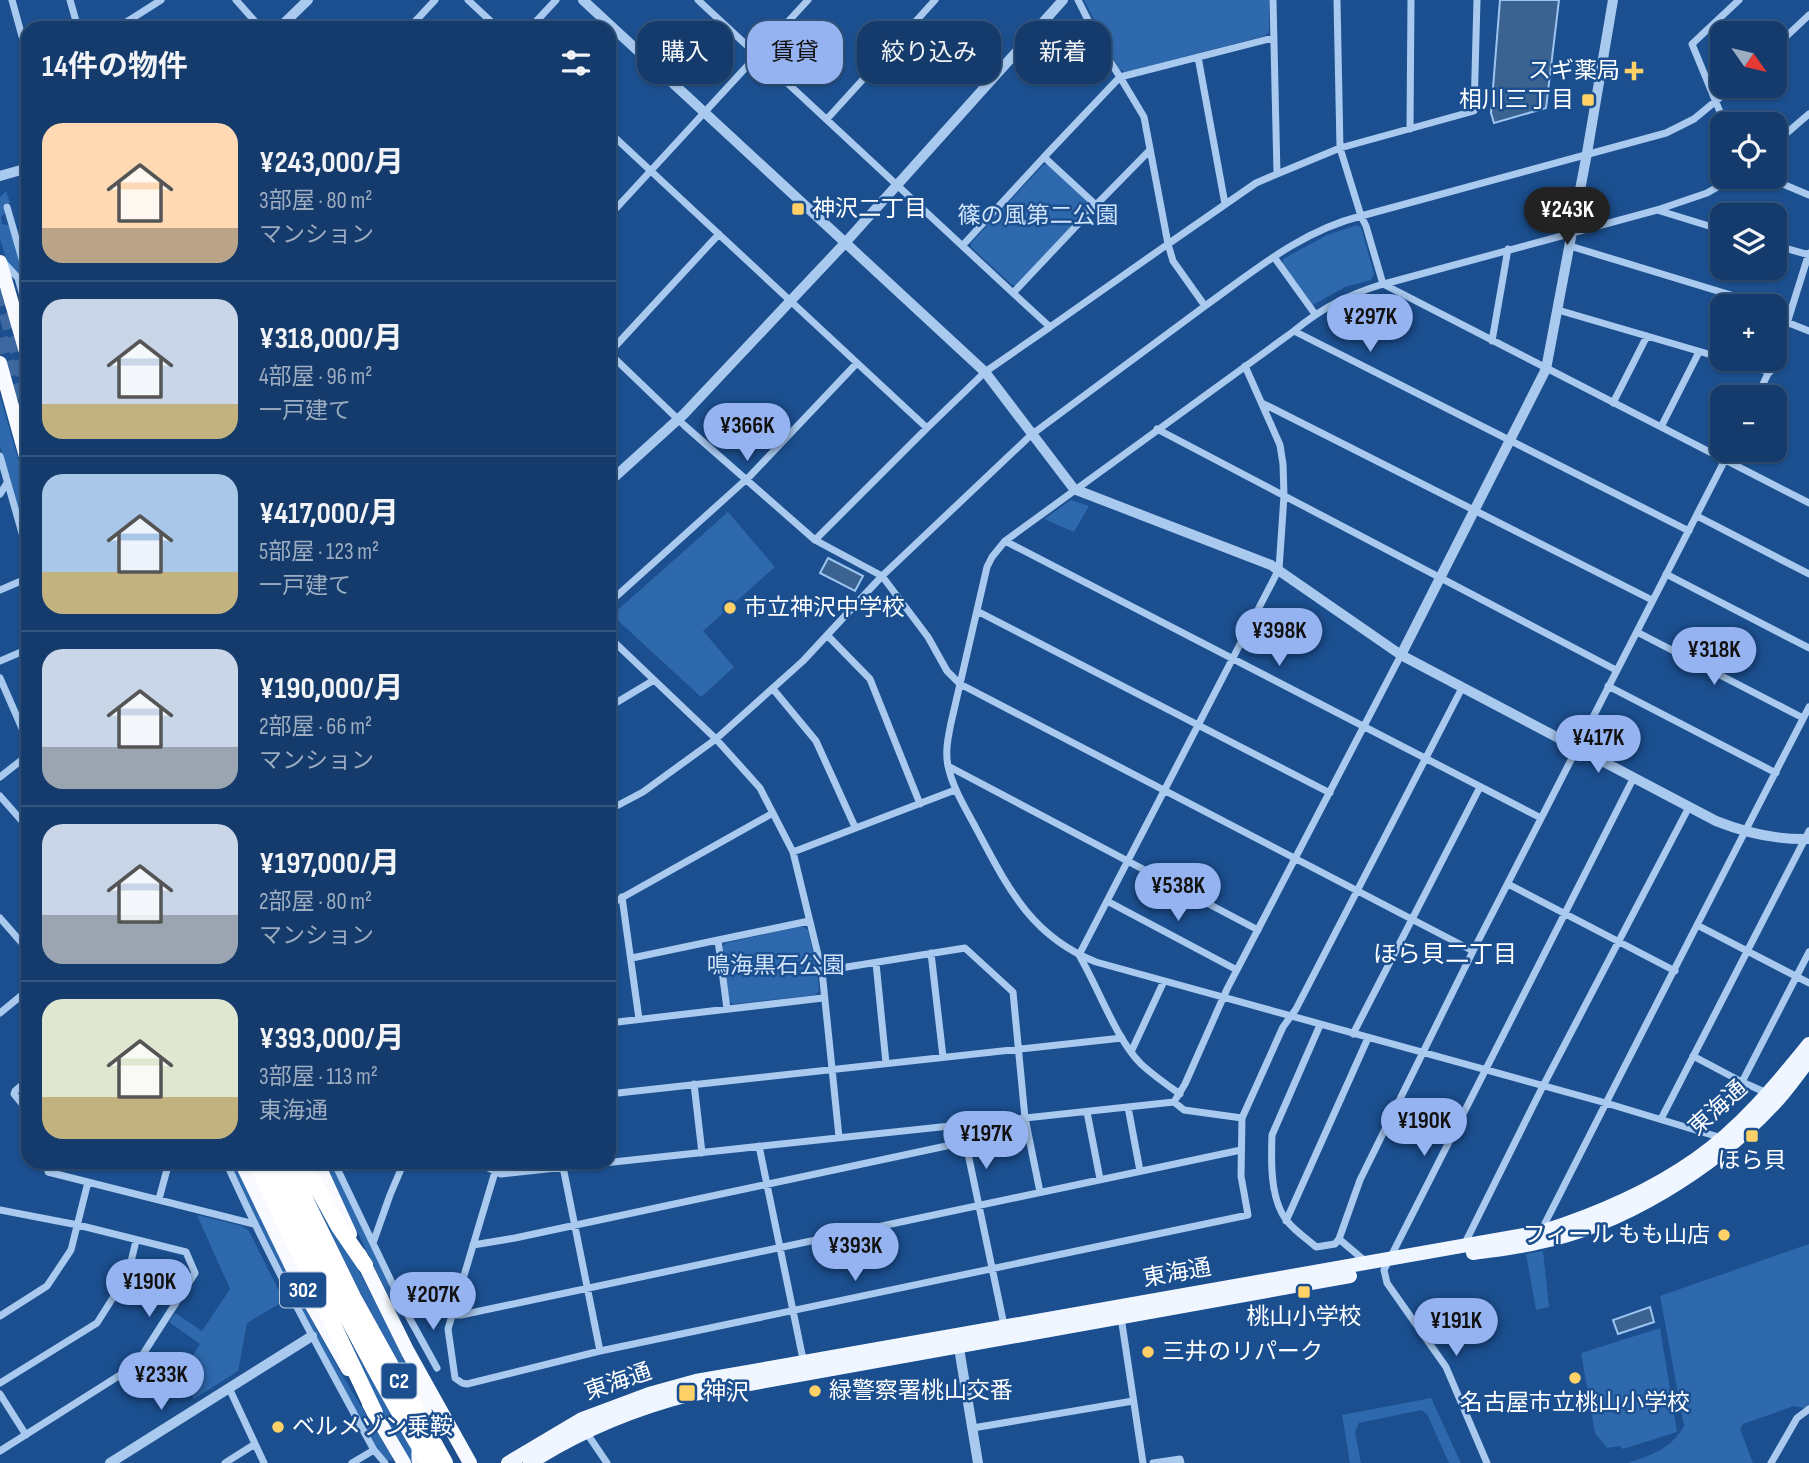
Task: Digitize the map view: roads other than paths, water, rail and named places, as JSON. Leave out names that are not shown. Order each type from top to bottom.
[{"type":"highway","points":[[0,260],[21,334]]},
{"type":"highway","points":[[0,363],[21,439]]},
{"type":"highway","name":"302","points":[[244,1169],[302,1288],[404,1463]]},
{"type":"highway","points":[[259,1169],[375,1413]]},
{"type":"highway","name":"C2","points":[[274,1169],[348,1302],[445,1463]]},
{"type":"highway","name":"C2","points":[[290,1169],[383,1384],[429,1463]]},
{"type":"highway","points":[[307,1169],[339,1227],[365,1265]]},
{"type":"highway","points":[[320,1169],[408,1352],[470,1463]]},
{"type":"highway","points":[[408,1352],[425,1401],[418,1463]]},
{"type":"main road","name":"東海通","points":[[530,1463],[585,1430],[635,1410],[688,1395],[805,1368],[957,1340],[1121,1317],[1387,1264],[1464,1245],[1541,1232],[1579,1220],[1617,1204],[1696,1158],[1722,1138],[1768,1094],[1809,1045]]},
{"type":"main road","name":"東海通","points":[[957,1340],[1004,1325],[1368,1263],[1387,1264],[1538,1243],[1621,1214],[1703,1168],[1740,1138],[1774,1104],[1809,1060]]},
{"type":"main road","name":"東海通","points":[[508,1463],[582,1419],[649,1394],[696,1381],[805,1368]]},
{"type":"street","points":[[12,0],[21,33]]},
{"type":"street","points":[[70,0],[76,21]]},
{"type":"street","points":[[128,21],[161,0]]},
{"type":"street","points":[[236,0],[255,21]]},
{"type":"street","points":[[286,21],[308,0]]},
{"type":"street","points":[[416,21],[435,0]]},
{"type":"street","points":[[468,0],[490,21]]},
{"type":"street","points":[[536,21],[556,0]]},
{"type":"street","points":[[583,0],[606,21]]},
{"type":"street","points":[[698,0],[747,44]]},
{"type":"street","points":[[789,21],[808,0]]},
{"type":"street","points":[[916,21],[935,0]]},
{"type":"street","points":[[616,476],[678,419],[845,243],[1063,0]]},
{"type":"street","points":[[1078,0],[1104,52],[1144,117],[1173,261],[1205,306]]},
{"type":"street","points":[[1273,0],[1277,174]]},
{"type":"street","points":[[1337,0],[1340,148],[1383,284],[1710,452]]},
{"type":"street","points":[[1410,129],[1411,0]]},
{"type":"street","points":[[815,540],[985,372],[1256,183],[1340,148],[1474,111],[1477,0]]},
{"type":"street","points":[[1174,1102],[1237,970],[1441,579],[1546,369],[1613,0]]},
{"type":"street","points":[[1720,112],[1692,44],[1739,0]]},
{"type":"street","points":[[1787,36],[1809,15]]},
{"type":"street","points":[[616,31],[985,372],[1074,489],[1279,569],[1401,656],[1689,807],[1745,832],[1808,836],[1661,1119]]},
{"type":"street","points":[[962,245],[1120,77],[1273,38]]},
{"type":"street","points":[[1198,57],[1225,204]]},
{"type":"street","points":[[616,208],[747,66]]},
{"type":"street","points":[[790,84],[1050,327]]},
{"type":"street","points":[[827,119],[859,84]]},
{"type":"street","points":[[616,806],[643,792],[716,739],[773,689],[828,636],[882,576],[1031,435],[1274,257],[1311,234],[1361,216],[1666,133],[1694,119],[1721,98]]},
{"type":"street","points":[[1787,133],[1809,114]]},
{"type":"street","points":[[616,138],[927,428]]},
{"type":"street","points":[[1013,293],[1150,150]]},
{"type":"street","points":[[1044,158],[1096,205]]},
{"type":"street","points":[[0,176],[21,170]]},
{"type":"street","points":[[1787,186],[1809,195]]},
{"type":"street","points":[[1714,189],[1657,210],[1348,295],[1315,314],[1074,489],[1005,541],[992,557],[946,747],[955,790],[1009,890],[1029,916],[1071,951],[1096,962],[1722,1138]]},
{"type":"street","points":[[7,207],[21,256]]},
{"type":"street","points":[[1657,210],[1710,226]]},
{"type":"street","points":[[616,345],[719,234]]},
{"type":"street","points":[[1570,246],[1728,294]]},
{"type":"street","points":[[1763,385],[1789,323],[1809,254],[1787,248]]},
{"type":"street","points":[[1492,341],[1508,249]]},
{"type":"street","points":[[1274,257],[1315,314]]},
{"type":"street","points":[[0,260],[18,278],[21,289]]},
{"type":"street","points":[[1558,310],[1710,355]]},
{"type":"street","points":[[1789,323],[1809,331]]},
{"type":"street","points":[[1294,331],[1689,531]]},
{"type":"street","points":[[1613,403],[1647,336]]},
{"type":"street","points":[[1661,427],[1699,352]]},
{"type":"street","points":[[616,360],[678,419],[815,540],[882,576],[928,637],[947,671],[960,684],[1473,951]]},
{"type":"street","points":[[616,597],[746,480],[857,363]]},
{"type":"street","points":[[1079,955],[1279,569],[1284,496],[1280,445],[1245,366]]},
{"type":"street","points":[[1264,404],[1652,600]]},
{"type":"street","points":[[1157,429],[1616,670]]},
{"type":"street","points":[[0,456],[21,530]]},
{"type":"street","points":[[1320,1025],[1272,1135],[1273,1179],[1286,1221],[1316,1247],[1335,1244],[1339,1239],[1360,1180],[1473,951],[1724,462]]},
{"type":"street","points":[[1729,462],[1809,503]]},
{"type":"street","points":[[0,494],[7,483]]},
{"type":"street","points":[[1697,516],[1809,574]]},
{"type":"street","points":[[1005,541],[1541,818]]},
{"type":"street","points":[[1666,574],[1809,648]]},
{"type":"street","points":[[0,590],[21,581]]},
{"type":"street","points":[[977,611],[1330,793]]},
{"type":"street","points":[[1637,632],[1803,718]]},
{"type":"street","points":[[828,636],[870,680],[920,804]]},
{"type":"street","points":[[616,644],[716,739],[760,788],[793,852],[822,971],[839,1137]]},
{"type":"street","points":[[0,661],[21,652]]},
{"type":"street","points":[[0,678],[21,726]]},
{"type":"street","points":[[616,703],[654,680]]},
{"type":"street","points":[[1608,686],[1776,773]]},
{"type":"street","points":[[495,1172],[448,1329],[455,1378],[467,1384],[600,1351],[1248,1215],[1241,1176],[1242,1118],[1283,1027],[1297,1009],[1462,688]]},
{"type":"street","points":[[773,689],[816,741],[855,827]]},
{"type":"street","points":[[1541,1232],[1809,707]]},
{"type":"street","points":[[0,777],[21,760]]},
{"type":"street","points":[[948,766],[1258,930]]},
{"type":"street","points":[[1487,1463],[1446,1367],[1387,1283],[1387,1264],[1483,1070],[1634,777]]},
{"type":"street","points":[[1353,1034],[1480,787]]},
{"type":"street","points":[[793,852],[955,790]]},
{"type":"street","points":[[0,796],[21,820]]},
{"type":"street","points":[[1464,1245],[1543,1086],[1689,807]]},
{"type":"street","points":[[616,901],[773,813]]},
{"type":"street","points":[[1508,884],[1675,971]]},
{"type":"street","points":[[622,897],[639,1018]]},
{"type":"street","points":[[1107,901],[1237,970]]},
{"type":"street","points":[[632,958],[809,921]]},
{"type":"street","points":[[1,922],[21,943]]},
{"type":"street","points":[[1697,925],[1809,983]]},
{"type":"street","points":[[718,940],[727,1009]]},
{"type":"street","points":[[822,971],[965,948],[1013,992],[1025,1118],[1040,1192]]},
{"type":"street","points":[[1742,1082],[1809,951]]},
{"type":"street","points":[[931,953],[943,1057]]},
{"type":"street","points":[[1079,955],[1132,1052],[1143,1065],[1180,1094]]},
{"type":"street","points":[[876,963],[886,1063]]},
{"type":"street","points":[[1132,1052],[1164,981]]},
{"type":"street","points":[[0,1013],[21,996]]},
{"type":"street","points":[[616,1022],[823,998]]},
{"type":"street","points":[[616,1093],[1122,1038]]},
{"type":"street","points":[[1286,1221],[1368,1038]]},
{"type":"street","points":[[1693,1056],[1768,1094]]},
{"type":"street","points":[[694,1084],[702,1153]]},
{"type":"street","points":[[21,1086],[14,1094],[21,1102]]},
{"type":"street","points":[[616,1160],[1174,1102],[1184,1110],[1242,1118]]},
{"type":"street","points":[[1128,1107],[1140,1171]]},
{"type":"street","points":[[1087,1112],[1100,1179]]},
{"type":"street","points":[[962,1125],[1004,1325]]},
{"type":"street","points":[[472,1245],[492,1243],[965,1142]]},
{"type":"street","points":[[759,1146],[805,1368]]},
{"type":"street","points":[[453,1315],[1241,1150]]},
{"type":"street","points":[[47,1169],[47,1172],[254,1224]]},
{"type":"street","points":[[159,1199],[167,1169]]},
{"type":"street","points":[[229,1169],[254,1224],[312,1336],[374,1450],[385,1463]]},
{"type":"street","points":[[337,1169],[405,1310],[437,1368]]},
{"type":"street","points":[[373,1244],[401,1169]]},
{"type":"street","points":[[489,1169],[501,1174],[535,1169]]},
{"type":"street","points":[[564,1169],[600,1351]]},
{"type":"street","points":[[1,1314],[47,1286],[71,1250],[88,1182]]},
{"type":"street","points":[[0,1210],[78,1225],[186,1252],[195,1273],[136,1365],[0,1451]]},
{"type":"street","points":[[1339,1239],[1368,1263]]},
{"type":"street","points":[[0,1383],[97,1323],[128,1275],[136,1241]]},
{"type":"street","points":[[398,1332],[405,1310]]},
{"type":"street","points":[[1121,1317],[1143,1463]]},
{"type":"street","points":[[110,1463],[312,1336]]},
{"type":"street","points":[[957,1340],[978,1463]]},
{"type":"street","points":[[229,1388],[264,1463]]},
{"type":"street","points":[[0,1394],[26,1435]]},
{"type":"street","points":[[973,1428],[1133,1401]]},
{"type":"street","points":[[1771,1463],[1797,1418],[1809,1409]]},
{"type":"street","points":[[585,1430],[607,1463]]},
{"type":"street","points":[[225,1463],[255,1444]]},
{"type":"street","points":[[352,1463],[374,1450]]},
{"type":"street","points":[[1153,1463],[1180,1459],[1181,1463]]},
{"type":"tunnel","points":[[0,290],[21,364]]},
{"type":"tunnel","points":[[0,338],[21,412]]},
{"type":"place","name":"スギ薬局","points":[[1634,71]]},
{"type":"place","name":"相川三丁目","points":[[1588,100]]},
{"type":"place","name":"神沢二丁目","points":[[798,209]]},
{"type":"place","name":"市立神沢中学校","points":[[730,608]]},
{"type":"place","name":"ほら貝","points":[[1752,1136]]},
{"type":"place","name":"フィール もも山店","points":[[1724,1235]]},
{"type":"place","name":"桃山小学校","points":[[1304,1292]]},
{"type":"place","name":"三井のリパーク","points":[[1148,1352]]},
{"type":"place","name":"名古屋市立桃山小学校","points":[[1575,1378]]},
{"type":"place","name":"緑警察署桃山交番","points":[[815,1391]]},
{"type":"place","name":"神沢","points":[[687,1393]]},
{"type":"place","name":"ベルメゾン乗鞍","points":[[278,1427]]},
{"type":"district","name":"ほら貝二丁目","points":[[1445,954]]},
{"type":"park label","name":"篠の風第二公園","points":[[1038,216]]},
{"type":"park label","name":"鳴海黒石公園","points":[[776,966]]}]
